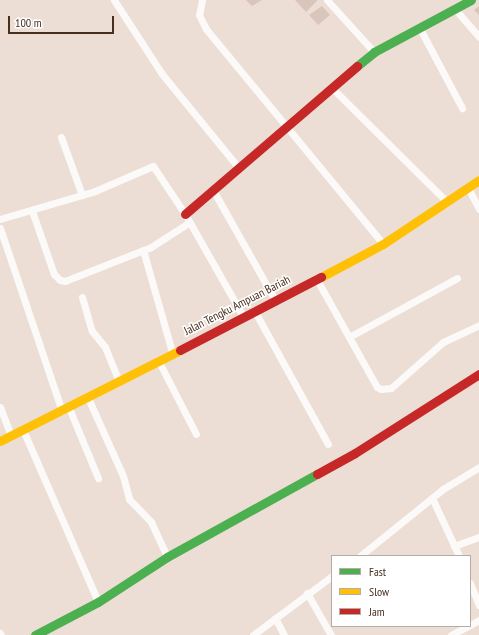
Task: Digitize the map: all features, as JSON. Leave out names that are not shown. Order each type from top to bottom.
[{"type":"street","points":[[114,0],[162,74],[239,168]]},
{"type":"street","points":[[202,0],[199,6],[199,15],[206,29],[382,244]]},
{"type":"street","points":[[326,0],[374,52]]},
{"type":"street","points":[[32,211],[54,274],[60,280],[65,281],[143,250],[187,218],[213,190],[374,52],[418,27],[471,0]]},
{"type":"street","points":[[454,8],[479,36]]},
{"type":"street","points":[[418,27],[462,108]]},
{"type":"street","points":[[332,88],[447,202]]},
{"type":"street","points":[[61,137],[82,195]]},
{"type":"street","points":[[0,219],[32,211],[82,195],[153,166],[187,218],[243,316]]},
{"type":"street","name":"Jalan Tengku Ampuan Bariah","points":[[0,441],[88,398],[172,352],[382,244],[479,180]]},
{"type":"street","points":[[468,188],[479,209]]},
{"type":"street","points":[[213,190],[274,300]]},
{"type":"street","points":[[0,228],[65,409],[98,478]]},
{"type":"street","points":[[143,250],[172,352]]},
{"type":"street","points":[[316,278],[377,387],[386,390],[443,342],[479,325]]},
{"type":"street","points":[[349,337],[457,278]]},
{"type":"street","points":[[82,297],[92,331],[105,347],[119,381]]},
{"type":"street","points":[[254,310],[328,444]]},
{"type":"street","points":[[158,360],[196,434]]},
{"type":"street","points":[[36,635],[98,602],[167,557],[343,460],[479,374]]},
{"type":"street","points":[[88,398],[123,476],[129,499],[151,522],[167,557]]},
{"type":"street","points":[[0,407],[11,435]]},
{"type":"street","points":[[23,430],[98,602]]},
{"type":"street","points":[[361,555],[432,498],[479,466]]},
{"type":"street","points":[[432,498],[458,555]]},
{"type":"street","points":[[454,546],[479,537]]},
{"type":"street","points":[[253,635],[307,593],[331,577]]},
{"type":"street","points":[[471,585],[479,605]]},
{"type":"street","points":[[307,593],[330,635]]},
{"type":"street","points":[[275,618],[284,635]]},
{"type":"street","points":[[451,635],[467,627]]},
{"type":"building","points":[[246,0],[262,0],[252,6]]},
{"type":"building","points":[[295,0],[317,0],[317,1],[306,12]]},
{"type":"building","points":[[322,6],[330,15],[318,25],[309,15]]},
{"type":"building","points":[[479,6],[479,15],[474,10]]},
{"type":"traffic: fast","points":[[357,66],[374,52],[471,0]]},
{"type":"traffic: fast","points":[[35,635],[98,602],[167,557],[317,474]]},
{"type":"traffic: slow","points":[[321,277],[383,244],[479,180]]},
{"type":"traffic: slow","points":[[0,441],[180,350]]},
{"type":"traffic: jam","points":[[185,214],[357,66]]},
{"type":"traffic: jam","points":[[180,350],[321,277]]},
{"type":"traffic: jam","points":[[317,474],[355,453],[479,374]]}]
